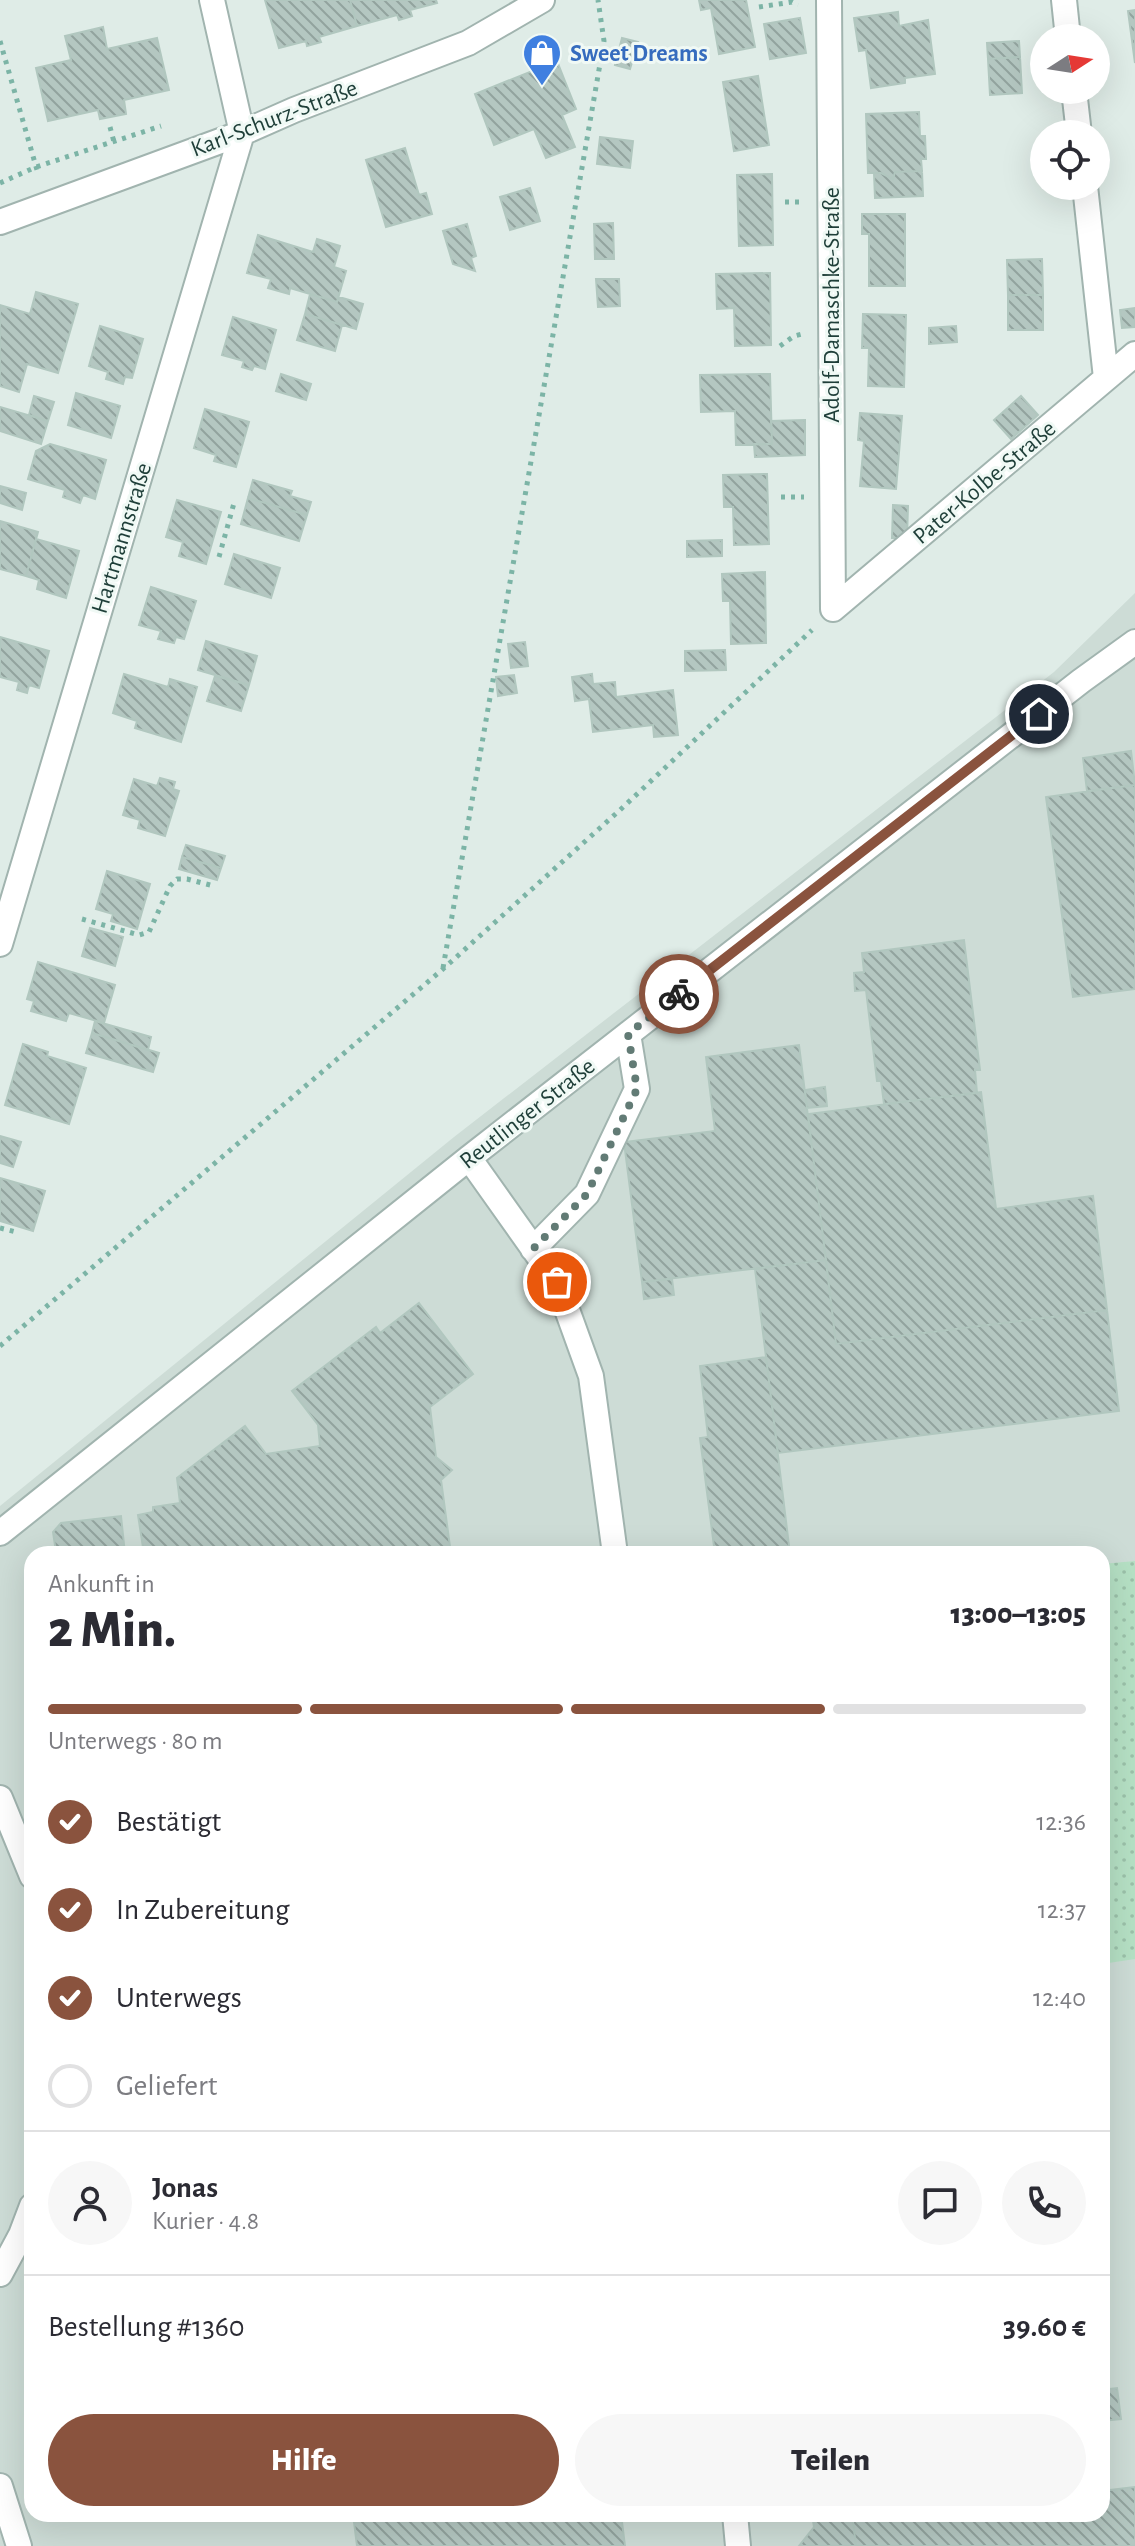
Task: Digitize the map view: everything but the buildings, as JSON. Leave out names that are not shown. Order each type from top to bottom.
[{"type":"street","points":[[212,0],[242,133]]},
{"type":"street","name":"Karl-Schurz-Straße","points":[[0,222],[242,133],[468,43],[542,0]]},
{"type":"street","name":"Adolf-Damaschke-Straße","points":[[829,0],[833,609]]},
{"type":"street","points":[[1064,0],[1067,24]]},
{"type":"street","name":"Hartmannstraße","points":[[0,944],[242,133]]},
{"type":"street","points":[[1087,200],[1106,378]]},
{"type":"street","name":"Pater-Kolbe-Straße","points":[[833,609],[1135,354]]},
{"type":"street","name":"Reutlinger Straße","points":[[0,1533],[469,1158],[1135,642]]},
{"type":"street","points":[[533,1249],[587,1194],[637,1089],[628,1034]]},
{"type":"street","points":[[469,1158],[557,1282],[591,1376],[614,1546]]},
{"type":"street","points":[[0,1798],[24,1856]]},
{"type":"street","points":[[0,2274],[24,2227]]},
{"type":"street","points":[[0,2486],[19,2546]]},
{"type":"street","points":[[736,2522],[738,2546]]},
{"type":"path","points":[[443,969],[604,41],[598,0]]},
{"type":"path","points":[[0,41],[46,203]]},
{"type":"path","points":[[0,183],[36,167],[174,122]]},
{"type":"path","points":[[219,557],[234,503]]},
{"type":"path","points":[[0,1346],[443,969],[620,810],[833,609]]},
{"type":"path","points":[[82,919],[139,935],[149,932],[170,886],[177,879],[214,886]]},
{"type":"path","points":[[0,1228],[16,1232]]},
{"type":"shaded area","points":[[1135,593],[1135,2546],[0,2546],[0,1506],[454,1137],[1054,672]]},
{"type":"green space","points":[[1135,1561],[1135,1959],[1110,1963],[1110,1563]]},
{"type":"way so far","points":[[557,1282],[533,1249],[587,1194],[637,1089],[628,1034],[679,994]]},
{"type":"place","name":"Sweet Dreams","points":[[542,87]]},
{"type":"route","points":[[679,994],[1039,714]]}]
